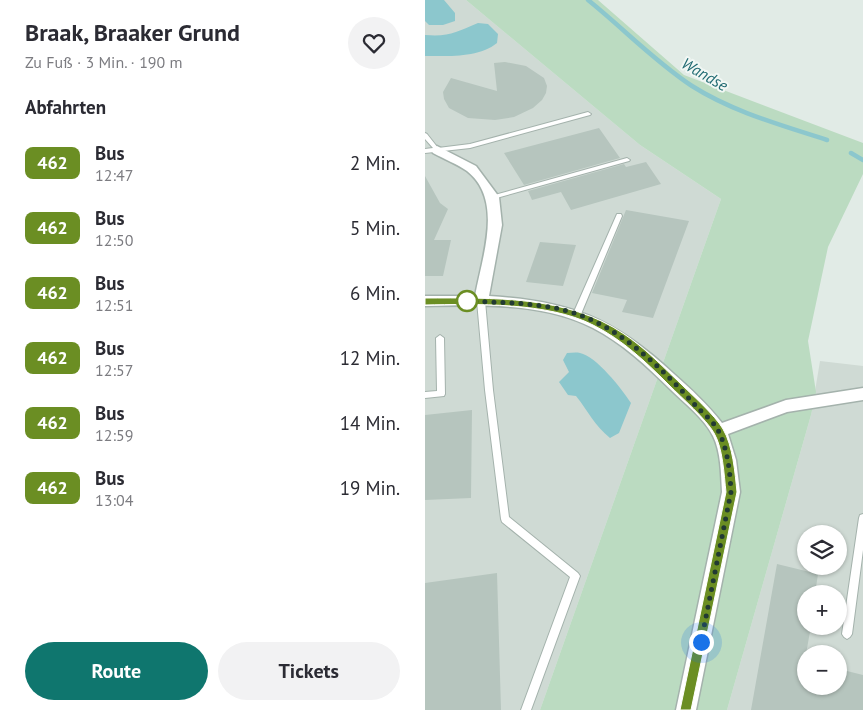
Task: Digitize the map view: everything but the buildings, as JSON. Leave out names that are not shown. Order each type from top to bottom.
[{"type":"street","points":[[431,150],[471,169],[493,197],[495,225],[481,301]]},
{"type":"street","points":[[425,301],[481,301],[543,307],[577,314],[620,336],[643,353],[687,395],[719,431],[729,467],[731,492],[686,710]]},
{"type":"street","points":[[719,431],[786,406],[863,394]]},
{"type":"lane","points":[[425,135],[431,150],[470,146],[588,114]]},
{"type":"lane","points":[[493,197],[627,160]]},
{"type":"lane","points":[[577,314],[619,216]]},
{"type":"lane","points":[[481,301],[489,390],[505,519],[575,576],[526,710]]},
{"type":"lane","points":[[425,395],[441,394],[440,338]]},
{"type":"lane","points":[[847,634],[863,518]]},
{"type":"shaded area","points":[[425,0],[466,0],[640,145],[721,199],[540,710],[425,710]]},
{"type":"shaded area","points":[[820,361],[863,366],[863,710],[727,710],[811,415]]},
{"type":"green space","points":[[466,0],[598,0],[684,75],[863,143],[863,174],[828,247],[808,341],[816,392],[811,415],[727,710],[540,710],[721,199],[640,145]]},
{"type":"water","points":[[425,0],[444,0],[455,13],[455,21],[443,25],[429,25],[425,21]]},
{"type":"water","points":[[478,23],[488,24],[498,34],[497,43],[490,48],[472,54],[425,56],[425,35],[447,34]]},
{"type":"water","points":[[567,353],[586,355],[601,366],[631,403],[619,433],[610,438],[576,396],[568,395],[559,382],[569,372],[563,360]]},
{"type":"waterway","name":"Wandse","points":[[588,0],[665,66],[692,86],[741,111],[827,140]]},
{"type":"waterway","name":"Wandse","points":[[851,153],[863,160]]},
{"type":"bus line","name":"462","points":[[425,301],[481,301],[543,307],[577,314],[596,322],[620,336],[643,353],[687,395],[719,431],[729,467],[731,492],[686,710]]},
{"type":"route","points":[[467,301],[543,307],[577,314],[596,322],[620,336],[643,353],[687,395],[719,431],[729,467],[731,492],[701,642]]}]
